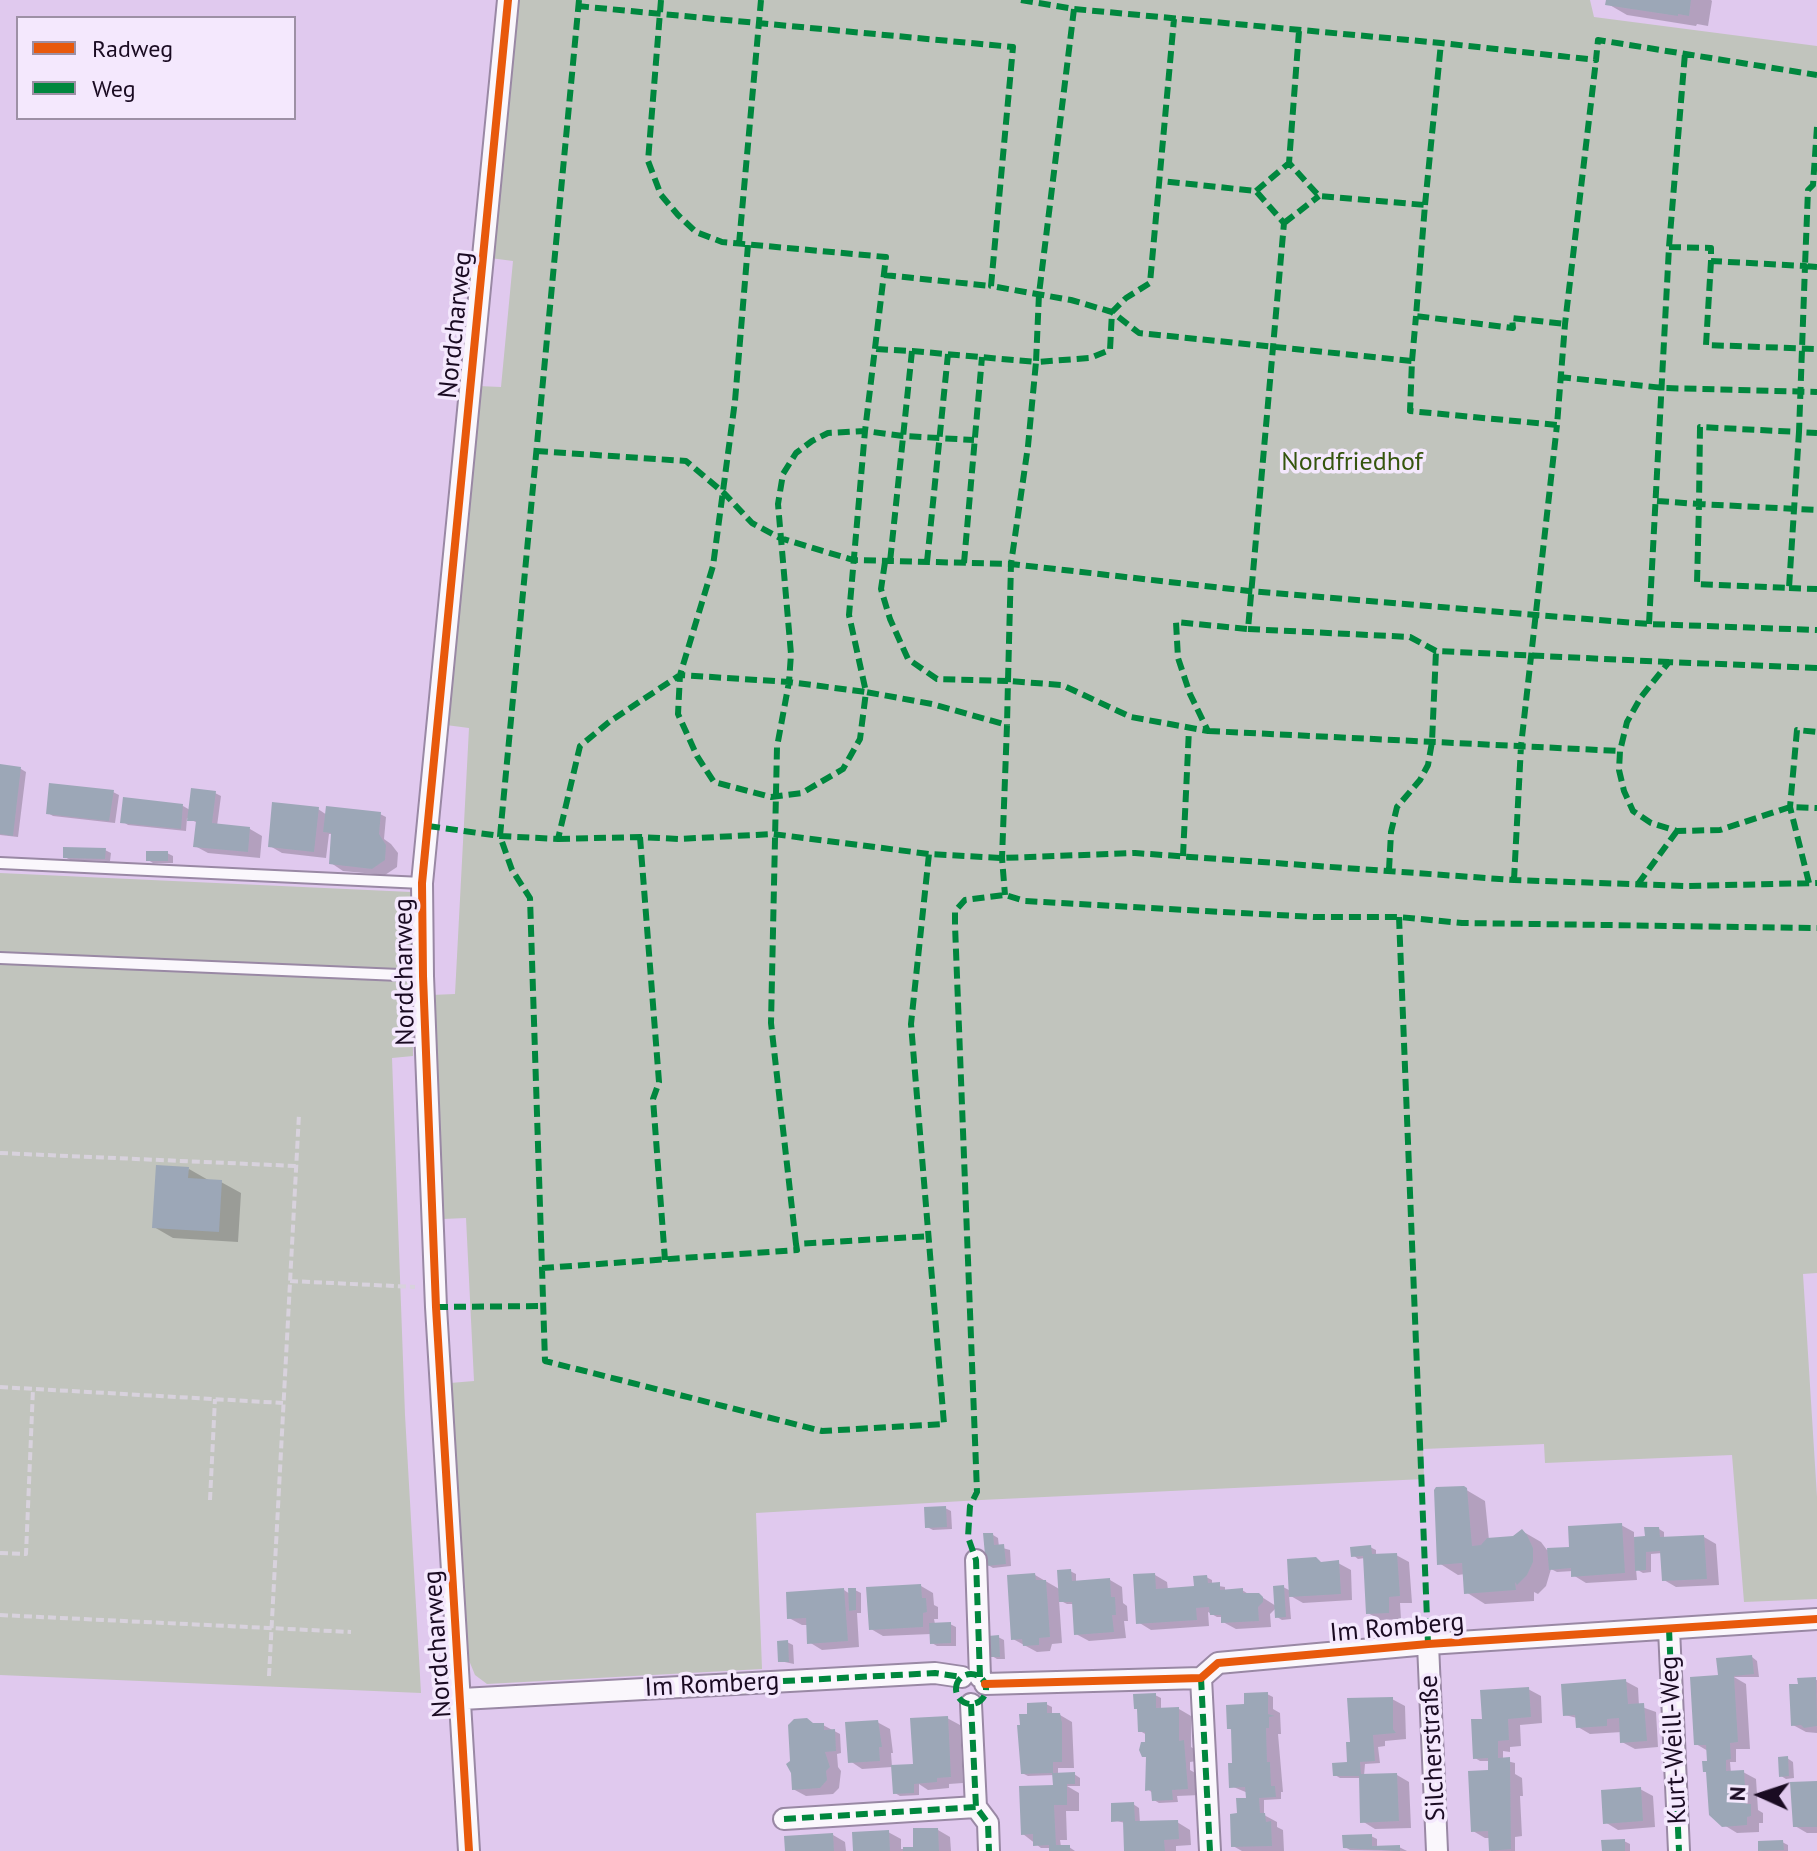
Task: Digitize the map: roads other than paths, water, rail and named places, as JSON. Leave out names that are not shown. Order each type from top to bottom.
[{"type":"street","name":"Nordcharweg","points":[[469,1851],[436,1288],[422,883],[508,0]]},
{"type":"street","points":[[976,1560],[976,1679],[985,1693],[980,1701],[971,1704],[976,1807],[988,1823],[989,1851]]},
{"type":"street","name":"Im Romberg","points":[[462,1699],[935,1673],[976,1679],[1201,1678],[1218,1663],[1428,1644],[1817,1619]]},
{"type":"street","name":"Kurt-Weill-Weg","points":[[1669,1629],[1679,1851]]},
{"type":"street","name":"Silcherstraße","points":[[1428,1644],[1437,1851]]},
{"type":"street","points":[[1201,1678],[1210,1851]]},
{"type":"street","points":[[784,1819],[976,1807]]},
{"type":"lane","points":[[0,863],[422,883]]},
{"type":"lane","points":[[0,958],[423,976]]},
{"type":"park label","name":"Nordfriedhof","points":[[1352,463]]}]
